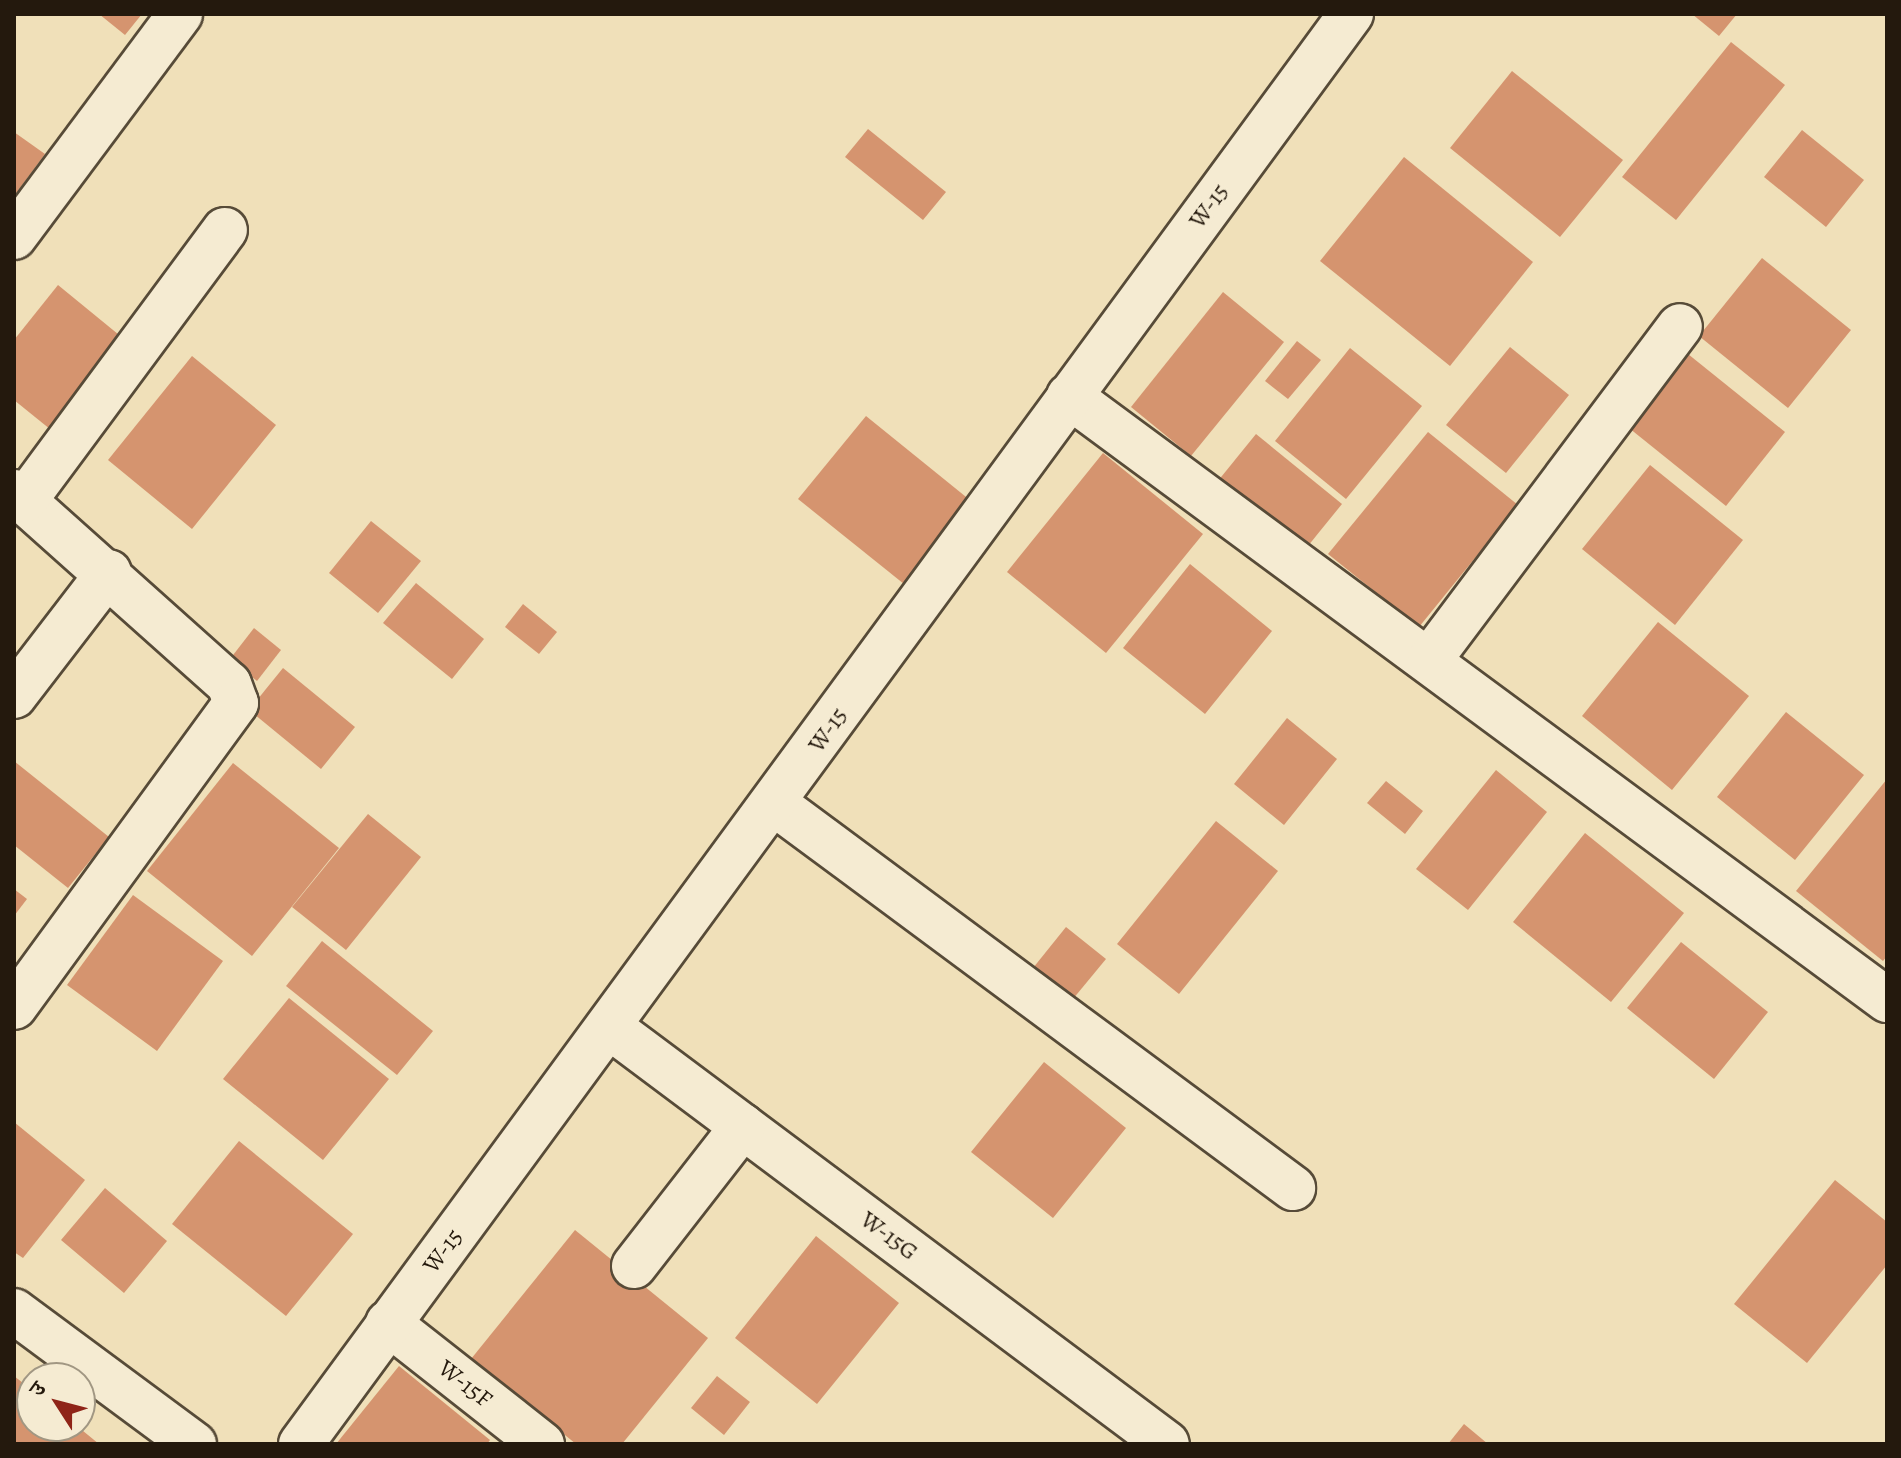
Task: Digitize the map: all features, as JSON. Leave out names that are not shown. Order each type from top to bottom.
[{"type":"street","points":[[14,237],[180,14]]},
{"type":"street","name":"W-15","points":[[301,1444],[388,1323],[611,1028],[1069,396],[1351,14]]},
{"type":"street","points":[[14,1007],[236,703],[229,684],[109,572],[20,496],[225,230]]},
{"type":"street","points":[[1430,659],[1680,326]]},
{"type":"street","points":[[1069,396],[1430,659],[1887,1000]]},
{"type":"street","points":[[14,696],[109,572]]},
{"type":"street","points":[[775,804],[1293,1188]]},
{"type":"street","name":"W-15G","points":[[611,1028],[1167,1444]]},
{"type":"street","points":[[634,1266],[743,1126]]},
{"type":"street","points":[[14,1311],[194,1444]]},
{"type":"street","name":"W-15F","points":[[388,1323],[542,1444]]},
{"type":"building","points":[[99,14],[142,14],[125,35]]},
{"type":"building","points":[[1692,14],[1737,14],[1719,36]]},
{"type":"building","points":[[1731,42],[1785,85],[1676,220],[1622,177]]},
{"type":"building","points":[[1512,71],[1623,160],[1560,237],[1450,148]]},
{"type":"building","points":[[868,129],[946,192],[923,220],[845,157]]},
{"type":"building","points":[[1802,130],[1864,180],[1826,227],[1764,177]]},
{"type":"building","points":[[14,132],[45,154],[14,196]]},
{"type":"building","points":[[1404,157],[1533,262],[1450,366],[1320,261]]},
{"type":"building","points":[[1762,258],[1851,330],[1788,408],[1699,336]]},
{"type":"building","points":[[58,285],[135,348],[61,438],[14,400],[14,340]]},
{"type":"building","points":[[1223,292],[1284,342],[1191,456],[1131,407]]},
{"type":"building","points":[[1297,341],[1321,360],[1288,399],[1265,381]]},
{"type":"building","points":[[1510,347],[1569,395],[1506,473],[1446,425]]},
{"type":"building","points":[[1350,348],[1422,406],[1346,499],[1275,441]]},
{"type":"building","points":[[1688,354],[1785,432],[1726,506],[1629,428]]},
{"type":"building","points":[[192,356],[276,425],[192,529],[108,460]]},
{"type":"building","points":[[866,416],[976,505],[909,588],[798,499]]},
{"type":"building","points":[[1428,432],[1518,505],[1419,627],[1328,554]]},
{"type":"building","points":[[1256,434],[1342,504],[1299,557],[1213,487]]},
{"type":"building","points":[[1103,453],[1203,534],[1106,653],[1007,572]]},
{"type":"building","points":[[1650,465],[1743,540],[1675,625],[1582,549]]},
{"type":"building","points":[[371,521],[421,561],[378,613],[329,573]]},
{"type":"building","points":[[1190,564],[1272,631],[1205,714],[1123,648]]},
{"type":"building","points":[[416,583],[484,639],[452,679],[383,623]]},
{"type":"building","points":[[523,604],[557,632],[539,654],[505,627]]},
{"type":"building","points":[[1658,622],[1749,696],[1672,790],[1582,716]]},
{"type":"building","points":[[254,628],[281,650],[257,681],[230,659]]},
{"type":"building","points":[[283,668],[355,727],[321,769],[249,710]]},
{"type":"building","points":[[1786,712],[1864,775],[1795,860],[1717,797]]},
{"type":"building","points":[[1287,718],[1337,759],[1284,825],[1234,784]]},
{"type":"building","points":[[14,761],[109,837],[68,888],[14,845]]},
{"type":"building","points":[[233,763],[339,848],[252,956],[147,871]]},
{"type":"building","points":[[1496,770],[1547,812],[1468,910],[1416,869]]},
{"type":"building","points":[[1887,779],[1887,956],[1883,961],[1796,891]]},
{"type":"building","points":[[1386,781],[1423,811],[1405,834],[1367,803]]},
{"type":"building","points":[[368,814],[421,857],[346,950],[292,907]]},
{"type":"building","points":[[1216,821],[1278,871],[1179,994],[1117,944]]},
{"type":"building","points":[[1585,833],[1684,913],[1611,1002],[1513,922]]},
{"type":"building","points":[[14,889],[27,899],[14,916]]},
{"type":"building","points":[[133,895],[223,961],[157,1051],[67,985]]},
{"type":"building","points":[[1066,927],[1106,959],[1068,1005],[1029,973]]},
{"type":"building","points":[[322,941],[433,1031],[397,1075],[286,986]]},
{"type":"building","points":[[1681,942],[1768,1012],[1714,1079],[1627,1008]]},
{"type":"building","points":[[289,998],[389,1079],[323,1160],[223,1079]]},
{"type":"building","points":[[1044,1062],[1126,1128],[1053,1218],[971,1152]]},
{"type":"building","points":[[14,1122],[85,1180],[23,1258],[14,1252]]},
{"type":"building","points":[[239,1141],[353,1234],[286,1316],[172,1224]]},
{"type":"building","points":[[1835,1180],[1887,1222],[1887,1265],[1807,1363],[1734,1304]]},
{"type":"building","points":[[105,1188],[167,1241],[124,1293],[61,1240]]},
{"type":"building","points":[[575,1230],[708,1338],[622,1444],[576,1444],[471,1359]]},
{"type":"building","points":[[816,1236],[899,1303],[817,1404],[735,1338]]},
{"type":"building","points":[[399,1366],[490,1440],[487,1444],[336,1444]]},
{"type":"building","points":[[14,1376],[16,1442],[99,1444],[14,1444]]},
{"type":"building","points":[[717,1376],[750,1402],[724,1435],[691,1408]]},
{"type":"building","points":[[1464,1424],[1488,1444],[1448,1444]]}]
